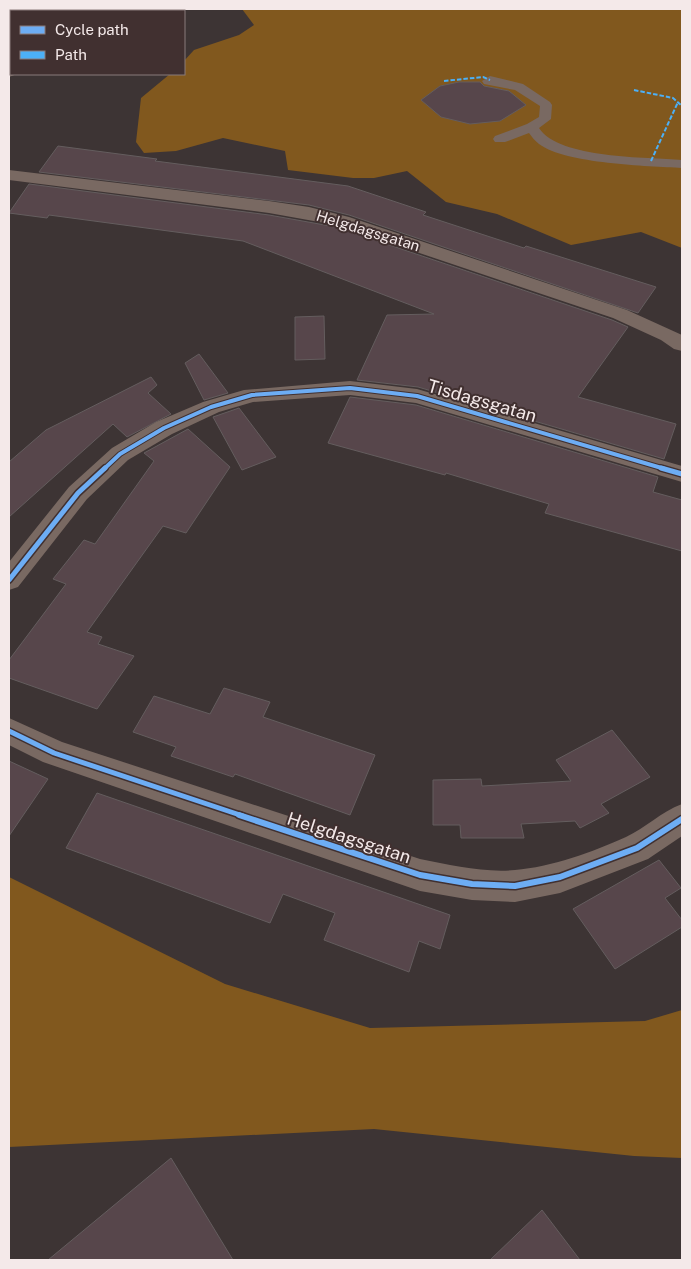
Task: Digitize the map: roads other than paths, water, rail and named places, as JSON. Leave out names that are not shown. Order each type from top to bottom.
[{"type":"street","name":"Helgdagsgatan","points":[[9,175],[269,207],[309,213],[342,221],[620,314],[668,334],[682,344]]},
{"type":"street","name":"Tisdagsgatan","points":[[9,580],[78,493],[120,454],[164,428],[211,407],[252,395],[350,388],[417,396],[682,474]]},
{"type":"street","name":"Helgdagsgatan","points":[[9,731],[54,753],[339,850],[420,875],[472,884],[515,886],[560,877],[637,848],[682,819]]},
{"type":"lane","points":[[488,81],[519,87],[546,105],[545,119],[532,127],[500,139]]},
{"type":"lane","points":[[532,127],[547,144],[578,154],[682,164]]}]
